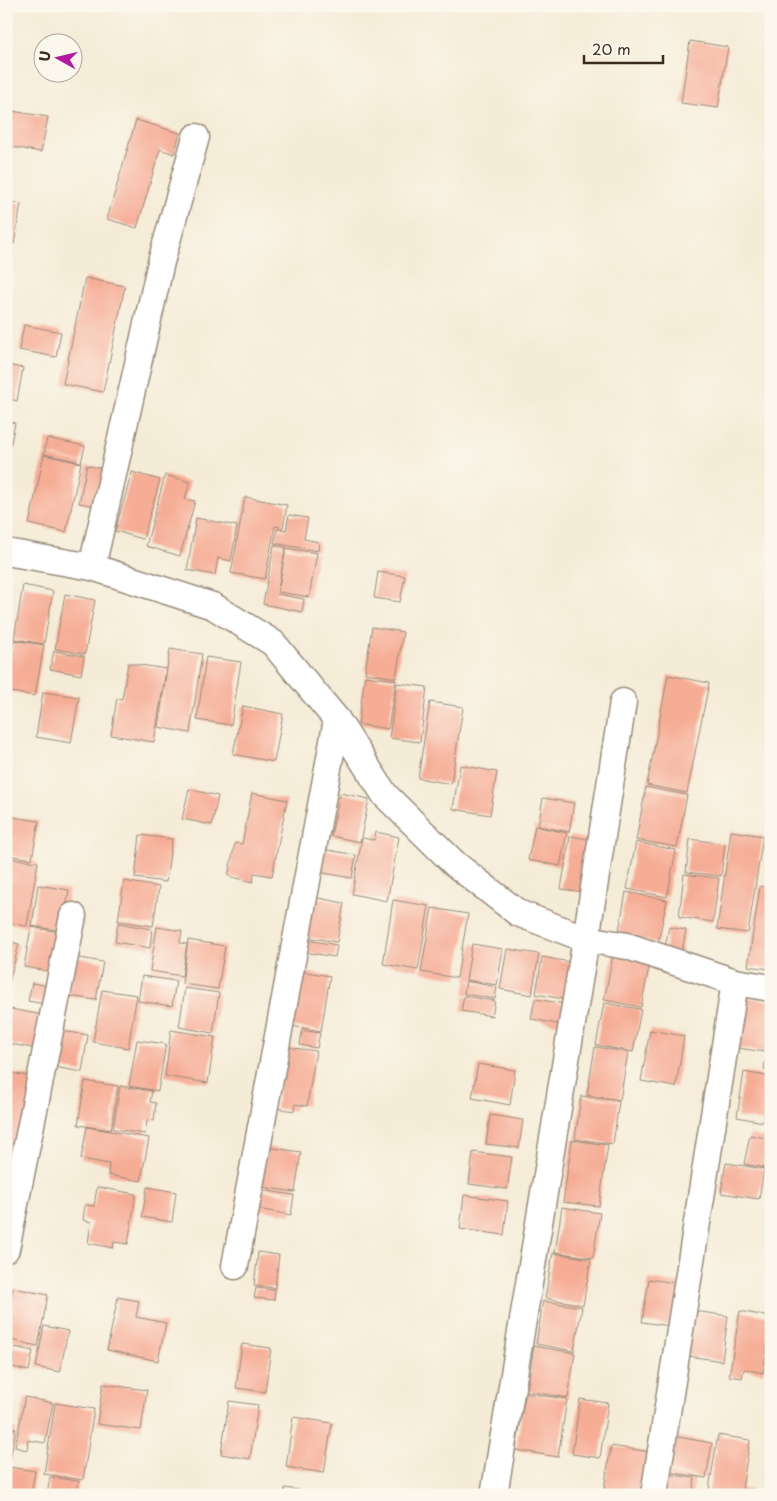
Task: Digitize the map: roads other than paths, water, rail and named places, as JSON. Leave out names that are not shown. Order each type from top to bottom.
[{"type":"street","points":[[92,567],[161,262],[196,137]]},
{"type":"street","points":[[6,552],[92,567],[213,606],[274,643],[337,720],[385,795],[455,864],[518,914],[586,939],[627,946],[735,982],[771,988]]},
{"type":"street","points":[[494,1495],[586,939],[623,702]]},
{"type":"street","points":[[235,1266],[337,720]]},
{"type":"street","points":[[6,1249],[73,916]]},
{"type":"street","points":[[654,1495],[735,982]]}]
